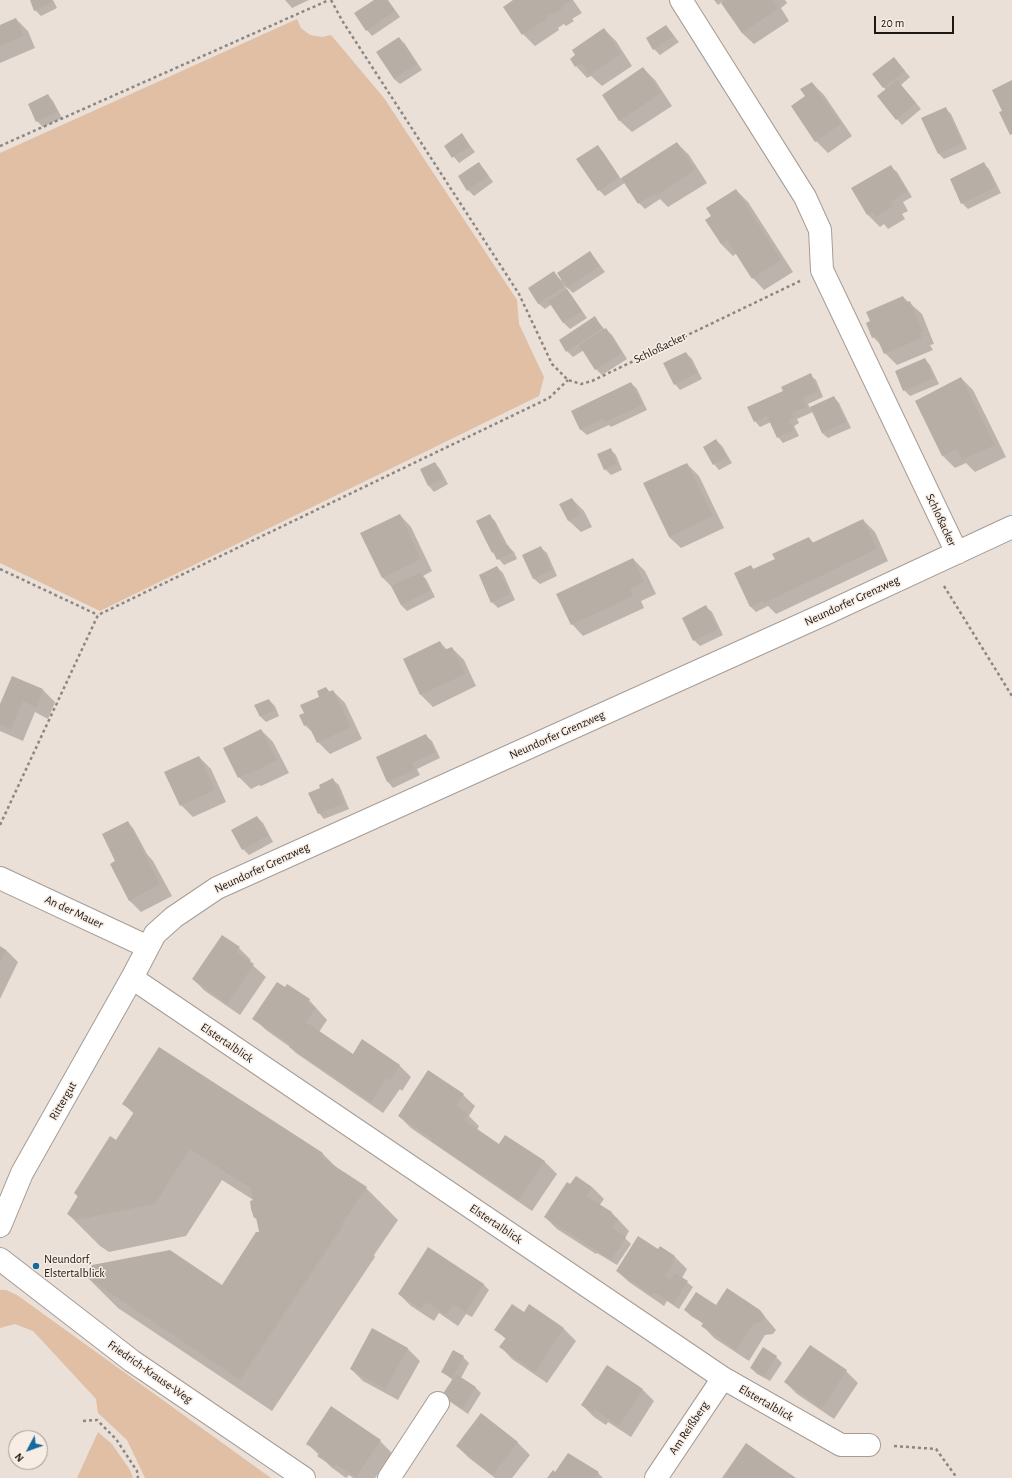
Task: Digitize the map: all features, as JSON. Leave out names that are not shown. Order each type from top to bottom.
[{"type":"street","name":"Schloßacker","points":[[680,0],[805,197],[820,230],[822,270],[956,553]]},
{"type":"street","name":"Neundorfer Grenzweg","points":[[132,978],[155,934],[174,916],[217,888],[813,620],[1012,527]]},
{"type":"street","name":"An der Mauer","points":[[0,878],[148,947]]},
{"type":"street","name":"Rittergut","points":[[0,1226],[22,1172],[132,978]]},
{"type":"street","name":"Elstertalblick","points":[[132,978],[723,1378],[841,1445],[869,1445]]},
{"type":"street","name":"Friedrich-Krause-Weg","points":[[0,1259],[132,1361],[304,1478]]},
{"type":"street","name":"Am Reißberg","points":[[656,1478],[723,1378]]},
{"type":"street","points":[[389,1478],[438,1403]]},
{"type":"path","points":[[0,146],[330,0],[519,294],[552,364],[568,380],[549,398],[98,616],[0,825]]},
{"type":"path","name":"Schloßacker","points":[[568,380],[581,384],[592,381],[822,270]]},
{"type":"path","points":[[932,564],[1012,696]]},
{"type":"path","points":[[0,569],[98,616]]},
{"type":"path","points":[[83,1421],[97,1420],[116,1439],[137,1471],[138,1478]]},
{"type":"path","points":[[869,1445],[936,1449],[957,1478]]},
{"type":"shaded area","points":[[297,19],[301,28],[310,35],[322,37],[331,35],[384,98],[517,300],[519,324],[544,377],[539,396],[100,611],[0,563],[0,153]]},
{"type":"shaded area","points":[[0,1290],[6,1290],[17,1295],[271,1478],[145,1478],[127,1440],[98,1413],[96,1399],[33,1331],[15,1324],[0,1328]]},
{"type":"shaded area","points":[[98,1432],[112,1444],[130,1470],[133,1478],[77,1478]]},
{"type":"building","points":[[30,0],[51,0],[52,2],[34,11]]},
{"type":"building","points":[[374,0],[387,0],[395,11],[366,31],[354,13]]},
{"type":"building","points":[[513,0],[571,0],[561,7],[562,9],[553,15],[552,12],[546,16],[548,18],[522,35],[503,7]]},
{"type":"building","points":[[726,0],[773,0],[778,9],[742,33],[721,3]]},
{"type":"building","points":[[16,18],[24,36],[0,46],[0,25]]},
{"type":"building","points":[[666,25],[674,36],[653,50],[646,38]]},
{"type":"building","points":[[604,28],[621,54],[589,75],[581,63],[575,67],[570,59],[575,55],[572,50]]},
{"type":"building","points":[[399,37],[417,64],[394,79],[376,52]]},
{"type":"building","points":[[894,57],[905,71],[883,88],[872,74]]},
{"type":"building","points":[[643,67],[661,93],[619,121],[602,95]]},
{"type":"building","points":[[897,80],[916,103],[896,120],[877,96]]},
{"type":"building","points":[[1012,80],[1012,134],[1010,135],[999,112],[1002,111],[992,90]]},
{"type":"building","points":[[812,82],[841,124],[815,142],[791,106],[805,96],[800,89]]},
{"type":"building","points":[[48,94],[57,112],[36,122],[28,104]]},
{"type":"building","points":[[946,107],[962,143],[938,154],[921,118]]},
{"type":"building","points":[[462,133],[470,146],[452,158],[444,146]]},
{"type":"building","points":[[677,142],[695,170],[656,196],[654,194],[638,204],[621,178]]},
{"type":"building","points":[[598,145],[619,177],[598,191],[576,159]]},
{"type":"building","points":[[479,162],[488,176],[467,191],[458,176]]},
{"type":"building","points":[[984,162],[996,187],[961,204],[950,179]]},
{"type":"building","points":[[891,165],[907,191],[891,202],[893,206],[876,217],[872,212],[867,215],[851,188]]},
{"type":"building","points":[[736,189],[781,260],[752,279],[727,240],[721,244],[705,220],[711,216],[706,208]]},
{"type":"building","points":[[590,251],[600,266],[567,288],[557,273]]},
{"type":"building","points":[[554,271],[564,287],[538,304],[528,288]]},
{"type":"building","points":[[567,289],[582,311],[563,323],[548,301]]},
{"type":"building","points":[[903,296],[906,303],[910,301],[923,332],[919,333],[922,338],[884,354],[876,336],[872,338],[866,323],[870,321],[866,312]]},
{"type":"building","points":[[595,316],[602,328],[566,352],[559,340]]},
{"type":"building","points":[[606,328],[622,353],[595,370],[579,345]]},
{"type":"building","points":[[686,352],[697,373],[674,385],[663,363]]},
{"type":"building","points":[[925,358],[934,378],[903,391],[895,371]]},
{"type":"building","points":[[811,373],[818,391],[803,398],[807,407],[792,413],[794,417],[789,420],[794,430],[777,438],[767,416],[754,422],[747,407],[783,391],[781,387]]},
{"type":"building","points":[[961,377],[995,445],[962,460],[957,449],[942,456],[915,401]]},
{"type":"building","points":[[631,382],[642,405],[605,422],[603,419],[580,430],[571,411]]},
{"type":"building","points":[[834,396],[846,422],[822,433],[810,407]]},
{"type":"building","points":[[716,439],[727,457],[713,465],[703,447]]},
{"type":"building","points":[[611,448],[617,464],[604,470],[597,454]]},
{"type":"building","points":[[435,462],[443,479],[428,486],[420,469]]},
{"type":"building","points":[[687,463],[713,516],[669,537],[643,483]]},
{"type":"building","points":[[572,498],[581,515],[568,521],[559,504]]},
{"type":"building","points":[[400,514],[421,559],[382,578],[360,533]]},
{"type":"building","points":[[490,514],[506,546],[508,545],[512,553],[497,560],[476,521]]},
{"type":"building","points":[[863,519],[877,549],[764,603],[763,601],[750,607],[734,573],[751,565],[753,569],[775,559],[772,554],[809,537],[812,543]]},
{"type":"building","points":[[541,546],[552,570],[533,579],[522,555]]},
{"type":"building","points":[[633,558],[644,582],[630,589],[633,596],[571,625],[556,594]]},
{"type":"building","points":[[497,566],[510,594],[491,603],[479,575]]},
{"type":"building","points":[[421,572],[430,591],[401,605],[391,586]]},
{"type":"building","points":[[706,605],[718,629],[693,641],[682,618]]},
{"type":"building","points":[[440,641],[444,650],[452,647],[465,674],[420,695],[403,659]]},
{"type":"building","points":[[12,676],[43,689],[36,708],[23,701],[11,729],[0,725],[0,704]]},
{"type":"building","points":[[326,687],[329,692],[333,690],[351,727],[317,743],[308,724],[304,726],[299,715],[304,713],[300,705],[319,697],[317,691]]},
{"type":"building","points":[[269,699],[274,710],[260,717],[254,705]]},
{"type":"building","points":[[261,729],[277,760],[248,775],[247,773],[238,778],[223,748]]},
{"type":"building","points":[[426,734],[435,752],[412,763],[415,770],[387,782],[376,757]]},
{"type":"building","points":[[199,756],[215,790],[180,806],[164,772]]},
{"type":"building","points":[[333,778],[344,803],[318,814],[308,793],[320,788],[319,785]]},
{"type":"building","points":[[257,816],[268,836],[242,850],[231,830]]},
{"type":"building","points":[[128,821],[160,884],[129,901],[110,864],[115,861],[102,834]]},
{"type":"building","points":[[222,935],[240,947],[236,952],[254,964],[227,1004],[192,979]]},
{"type":"building","points":[[0,946],[6,950],[0,963]]},
{"type":"building","points":[[277,982],[285,987],[287,984],[310,999],[308,1002],[316,1008],[306,1022],[353,1054],[362,1039],[400,1065],[390,1080],[387,1078],[371,1102],[289,1047],[291,1045],[252,1019]]},
{"type":"building","points":[[159,1047],[323,1153],[321,1157],[367,1187],[240,1380],[85,1276],[92,1265],[170,1250],[222,1285],[256,1232],[259,1232],[256,1217],[254,1218],[251,1209],[250,1201],[253,1200],[250,1186],[247,1186],[190,1149],[155,1204],[76,1220],[67,1214],[78,1196],[74,1193],[110,1136],[116,1140],[134,1112],[122,1104]]},
{"type":"building","points":[[428,1070],[464,1094],[456,1106],[468,1114],[464,1120],[499,1144],[505,1135],[545,1161],[519,1200],[431,1141],[432,1139],[398,1116]]},
{"type":"building","points":[[576,1176],[592,1187],[586,1196],[612,1212],[611,1214],[618,1219],[612,1228],[626,1237],[611,1260],[544,1217],[567,1182],[570,1184]]},
{"type":"building","points":[[638,1236],[658,1249],[660,1246],[675,1256],[672,1261],[674,1262],[664,1276],[671,1280],[675,1273],[688,1281],[673,1304],[654,1292],[652,1295],[616,1271]]},
{"type":"building","points":[[428,1247],[484,1284],[466,1312],[453,1304],[446,1315],[426,1302],[421,1309],[398,1294]]},
{"type":"building","points":[[727,1288],[760,1310],[765,1317],[761,1322],[753,1324],[736,1350],[701,1326],[703,1323],[684,1310],[696,1292],[716,1305]]},
{"type":"building","points":[[512,1304],[524,1312],[529,1304],[564,1328],[535,1372],[499,1347],[506,1338],[494,1330]]},
{"type":"building","points":[[372,1328],[408,1348],[385,1389],[350,1369]]},
{"type":"building","points":[[810,1345],[847,1370],[822,1408],[784,1382]]},
{"type":"building","points":[[763,1347],[777,1356],[764,1376],[750,1368]]},
{"type":"building","points":[[453,1350],[464,1356],[452,1378],[441,1372]]},
{"type":"building","points":[[607,1365],[643,1389],[619,1426],[595,1410],[593,1413],[581,1405]]},
{"type":"building","points":[[456,1374],[476,1387],[462,1409],[442,1395]]},
{"type":"building","points":[[331,1406],[381,1440],[356,1477],[336,1464],[334,1467],[317,1456],[320,1453],[306,1444]]},
{"type":"building","points":[[481,1413],[518,1442],[493,1475],[456,1446]]},
{"type":"building","points":[[746,1443],[774,1463],[796,1478],[722,1478]]},
{"type":"building","points":[[568,1453],[599,1472],[595,1478],[547,1478],[553,1470],[555,1472]]},
{"type":"place","name":"Neundorf, Elstertalblick","points":[[36,1266]]}]
